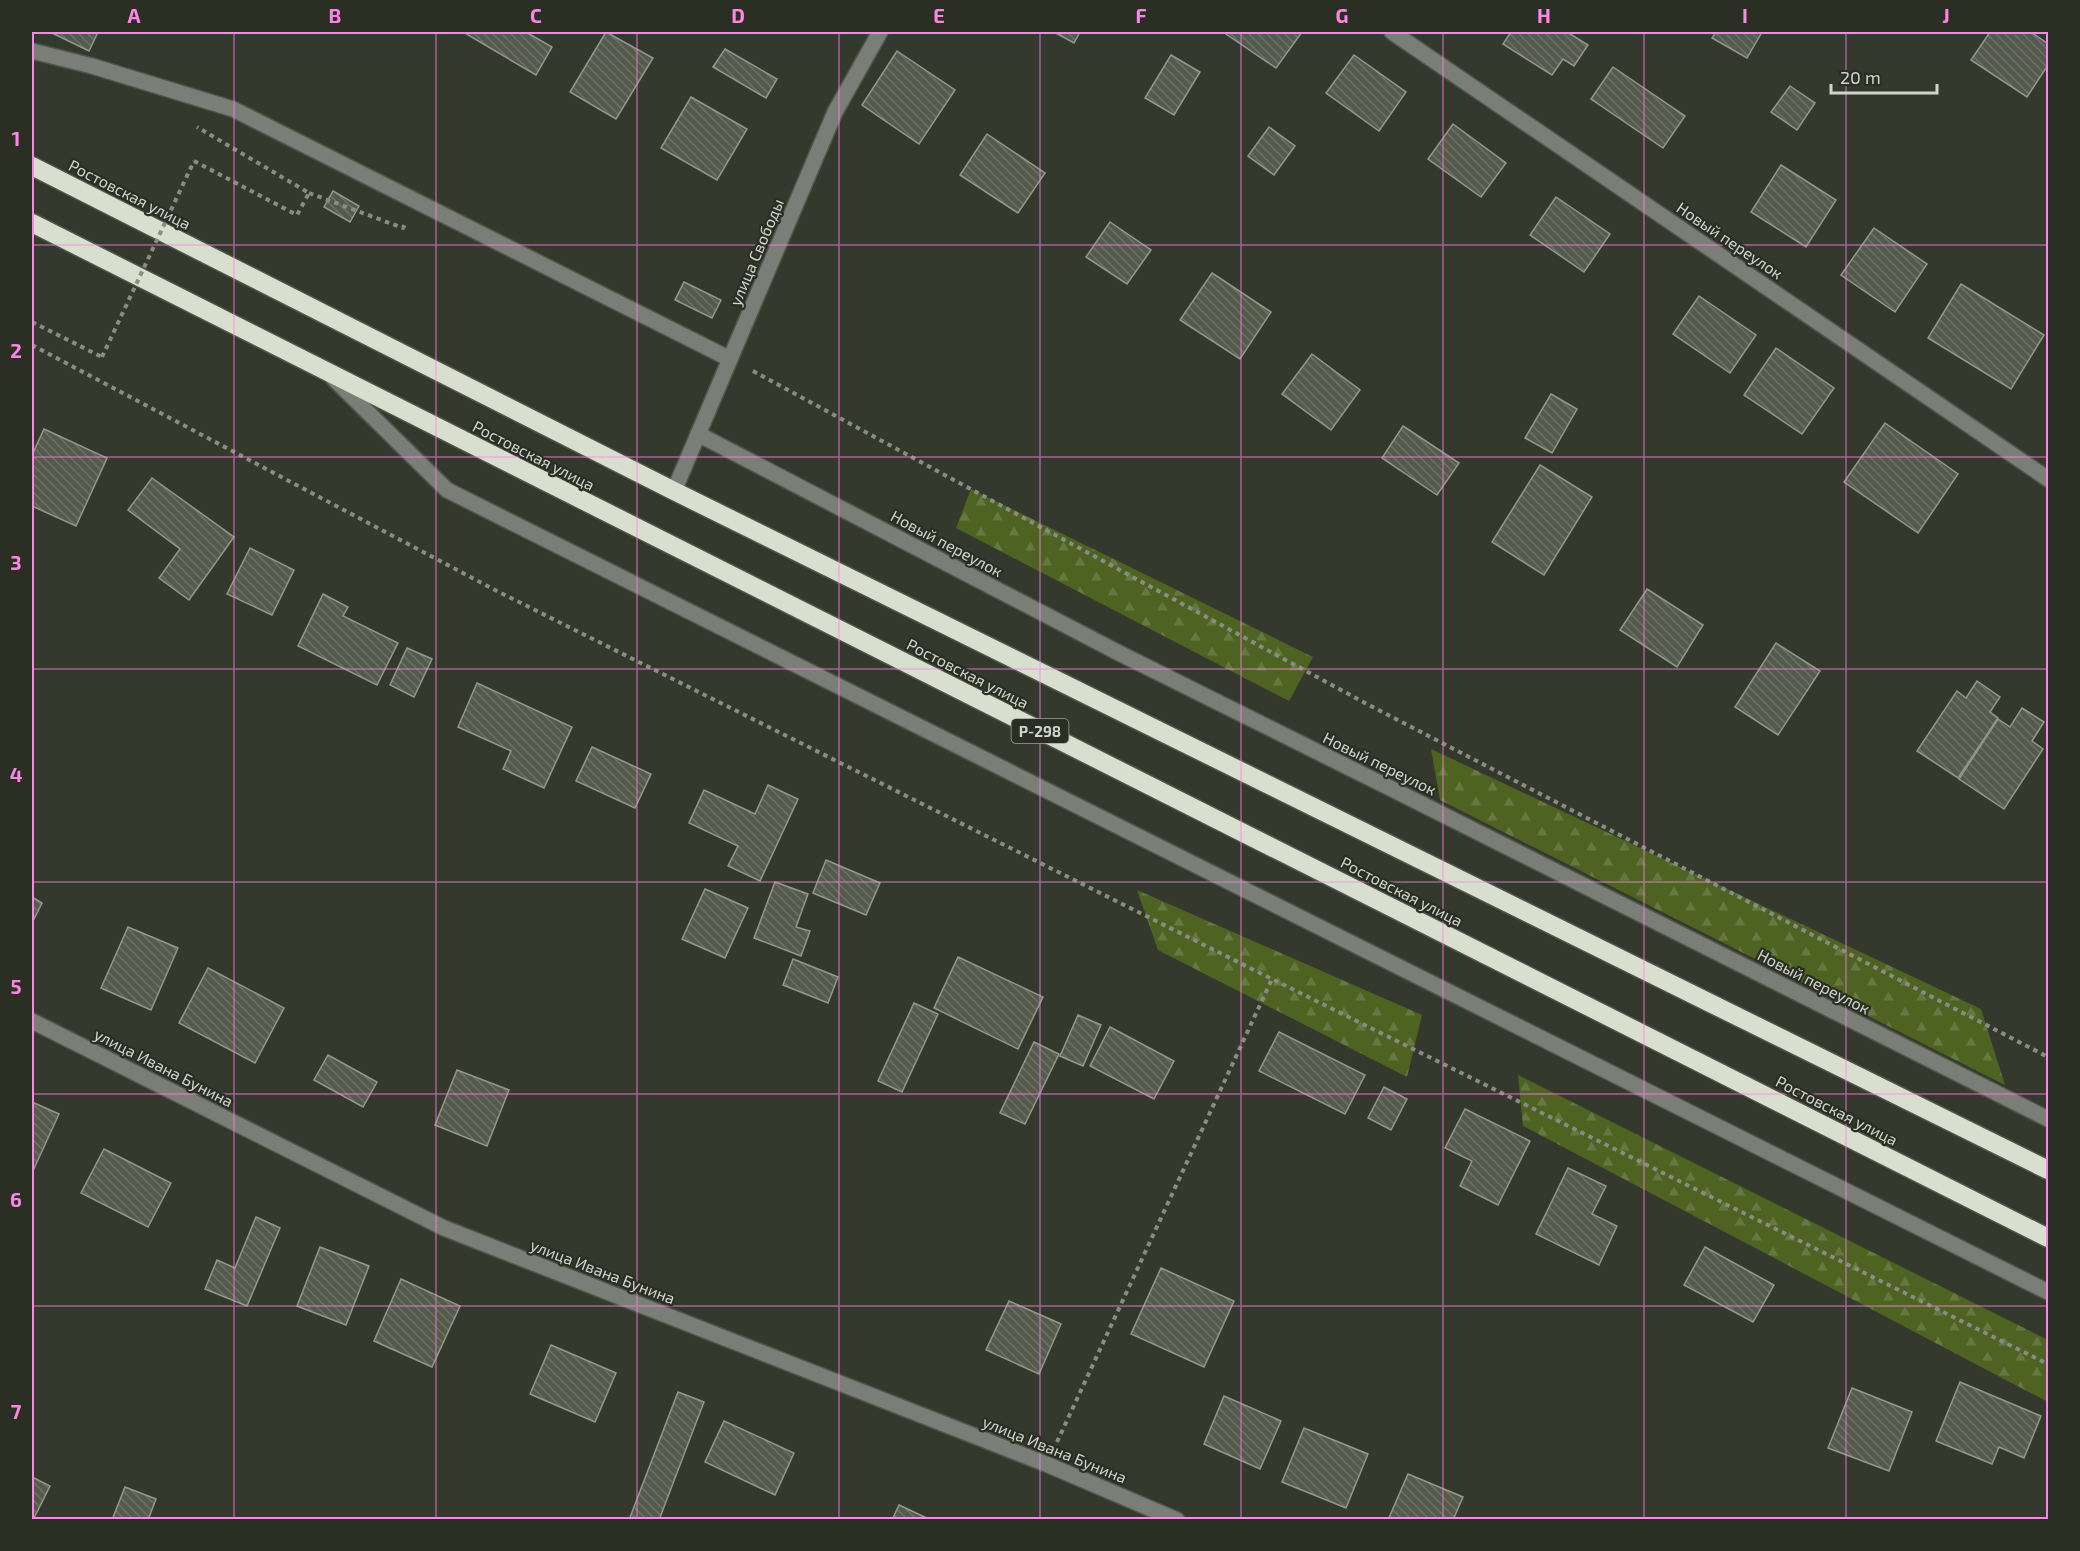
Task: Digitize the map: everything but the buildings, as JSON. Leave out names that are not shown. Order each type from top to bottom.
[{"type":"highway","name":"Ростовская улица","points":[[32,166],[674,491],[2049,1170]]},
{"type":"highway","name":"Ростовская улица","points":[[32,223],[328,374],[2049,1238]]},
{"type":"street","name":"улица Свободы","points":[[674,491],[835,112],[880,32]]},
{"type":"street","name":"Новый переулок","points":[[1392,32],[2049,479]]},
{"type":"street","points":[[32,51],[92,66],[233,110],[730,358]]},
{"type":"street","points":[[328,374],[447,490],[2049,1292]]},
{"type":"street","name":"Новый переулок","points":[[698,434],[1119,653],[2049,1119]]},
{"type":"street","name":"улица Ивана Бунина","points":[[32,1021],[444,1228],[1046,1464],[1177,1520]]},
{"type":"path","points":[[32,322],[102,357],[194,160],[297,215]]},
{"type":"path","points":[[309,193],[374,215],[403,228],[416,201]]},
{"type":"path","points":[[32,345],[495,591],[2049,1364]]},
{"type":"path","points":[[730,358],[1365,703],[2049,1057]]},
{"type":"path","points":[[1046,1464],[1272,979]]},
{"type":"green space","points":[[971,489],[1313,657],[1289,701],[956,528]]},
{"type":"green space","points":[[1431,749],[1981,1009],[2005,1085],[1440,800]]},
{"type":"green space","points":[[1137,890],[1422,1015],[1407,1077],[1158,950]]},
{"type":"green space","points":[[1518,1075],[2048,1340],[2048,1402],[1523,1126]]}]
